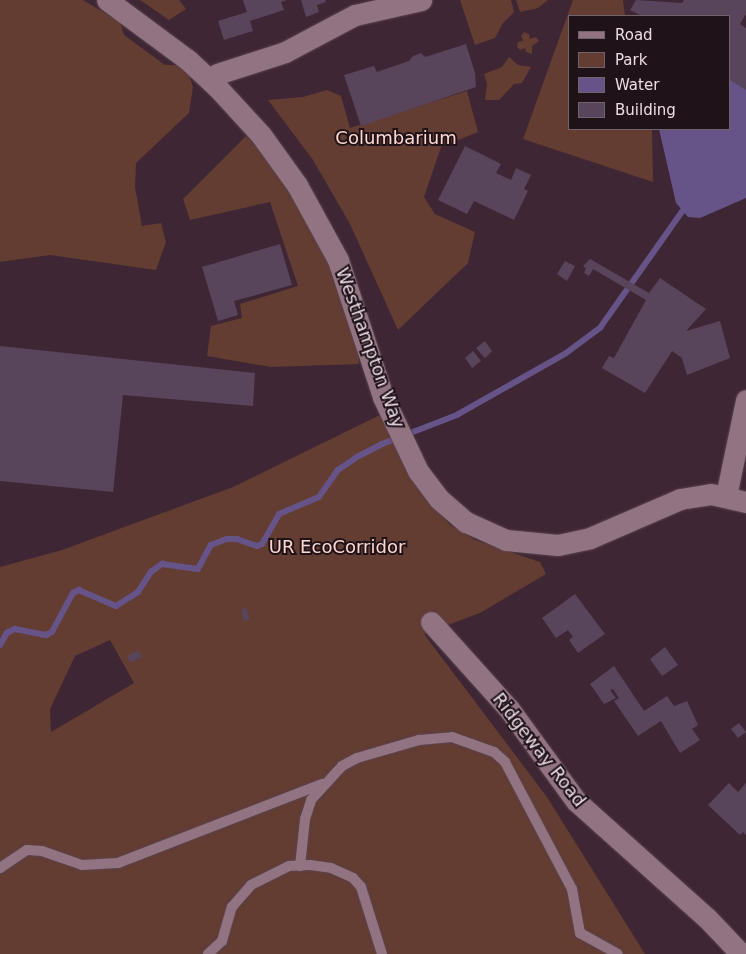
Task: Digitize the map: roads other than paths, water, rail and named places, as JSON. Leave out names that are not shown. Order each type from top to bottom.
[{"type":"street","name":"Westhampton Way","points":[[107,0],[188,60],[217,87],[261,135],[297,185],[338,260],[391,414],[409,452],[428,486],[466,522],[489,534],[524,544],[575,542],[604,533],[680,499],[698,495],[736,499]]},
{"type":"street","points":[[217,74],[286,52],[355,15],[422,0]]},
{"type":"street","points":[[736,499],[746,400]]},
{"type":"street","name":"Ridgeway Road","points":[[430,622],[509,709],[576,801],[706,918],[741,954]]},
{"type":"lane","points":[[300,866],[305,819],[311,800],[323,784],[342,766],[357,758],[436,736],[452,737],[494,752],[505,762],[559,861],[572,890],[580,933],[618,954]]},
{"type":"lane","points":[[0,868],[27,850],[42,851],[82,865],[118,863],[323,784]]},
{"type":"lane","points":[[208,954],[222,941],[232,907],[251,885],[289,866],[331,868],[353,878],[361,888],[382,954]]},
{"type":"water","points":[[731,71],[746,79],[746,198],[700,218],[688,217],[676,203],[659,130],[731,130]]},
{"type":"waterway","points":[[0,645],[7,633],[15,629],[46,635],[52,632],[73,593],[79,590],[116,606],[138,592],[151,572],[162,564],[198,569],[211,545],[227,539],[237,539],[257,546],[262,544],[279,514],[319,497],[338,470],[357,457],[382,444],[457,415],[565,354],[600,328],[686,206]]},
{"type":"park label","name":"Columbarium","points":[[396,138]]},
{"type":"park label","name":"UR EcoCorridor","points":[[337,547]]}]
